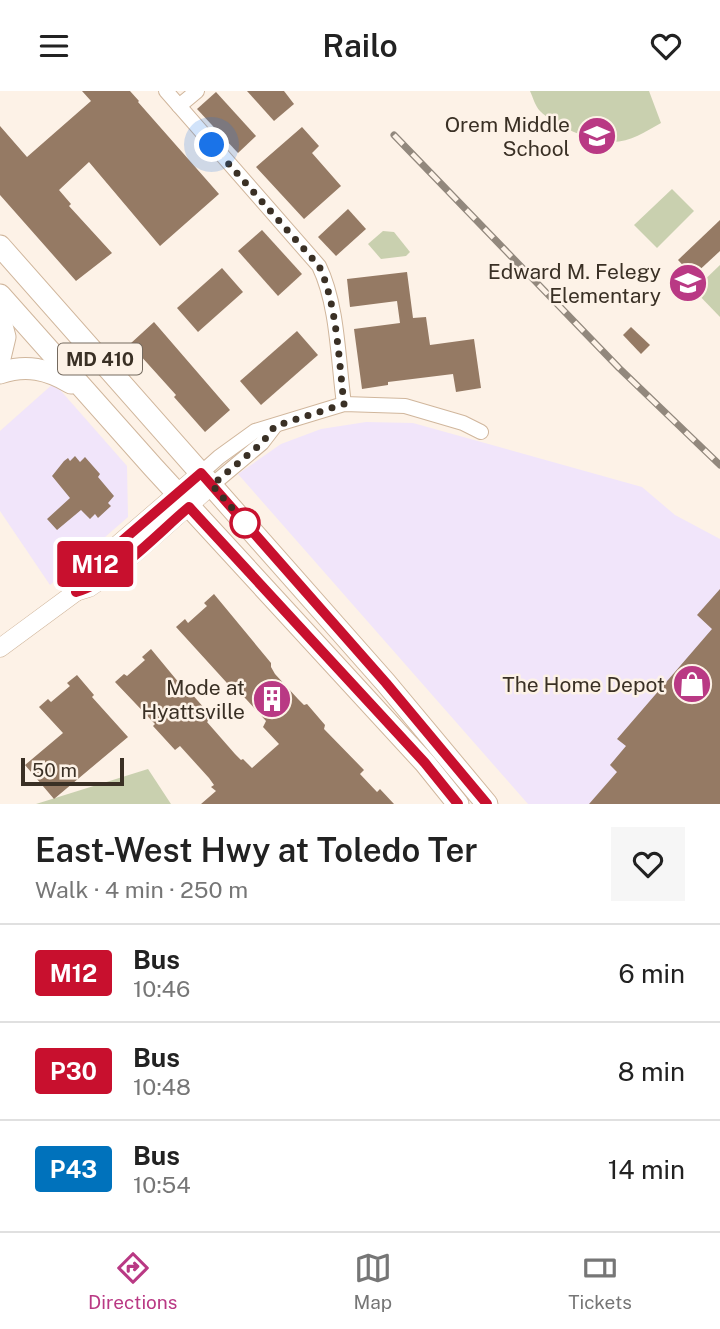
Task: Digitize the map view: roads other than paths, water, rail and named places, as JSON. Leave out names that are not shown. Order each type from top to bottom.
[{"type":"main road","name":"MD 410","points":[[0,246],[386,683],[487,804]]},
{"type":"main road","name":"MD 410","points":[[0,295],[183,500],[425,763],[458,804]]},
{"type":"main road","points":[[0,318],[5,337],[0,358]]},
{"type":"main road","points":[[0,373],[18,368],[40,368],[85,391]]},
{"type":"street","points":[[166,91],[319,266],[326,280],[344,404]]},
{"type":"street","points":[[179,106],[197,91]]},
{"type":"street","points":[[0,648],[76,592],[89,588],[117,569],[206,479],[219,457],[255,431],[344,404],[405,406],[463,423],[481,432]]},
{"type":"railway","points":[[394,135],[619,368],[720,465]]},
{"type":"place","name":"Orem Middle School","points":[[597,136]]},
{"type":"place","name":"Edward M. Felegy Elementary","points":[[688,283]]},
{"type":"place","name":"The Home Depot","points":[[692,684]]},
{"type":"place","name":"Mode at Hyattsville","points":[[272,699]]}]
